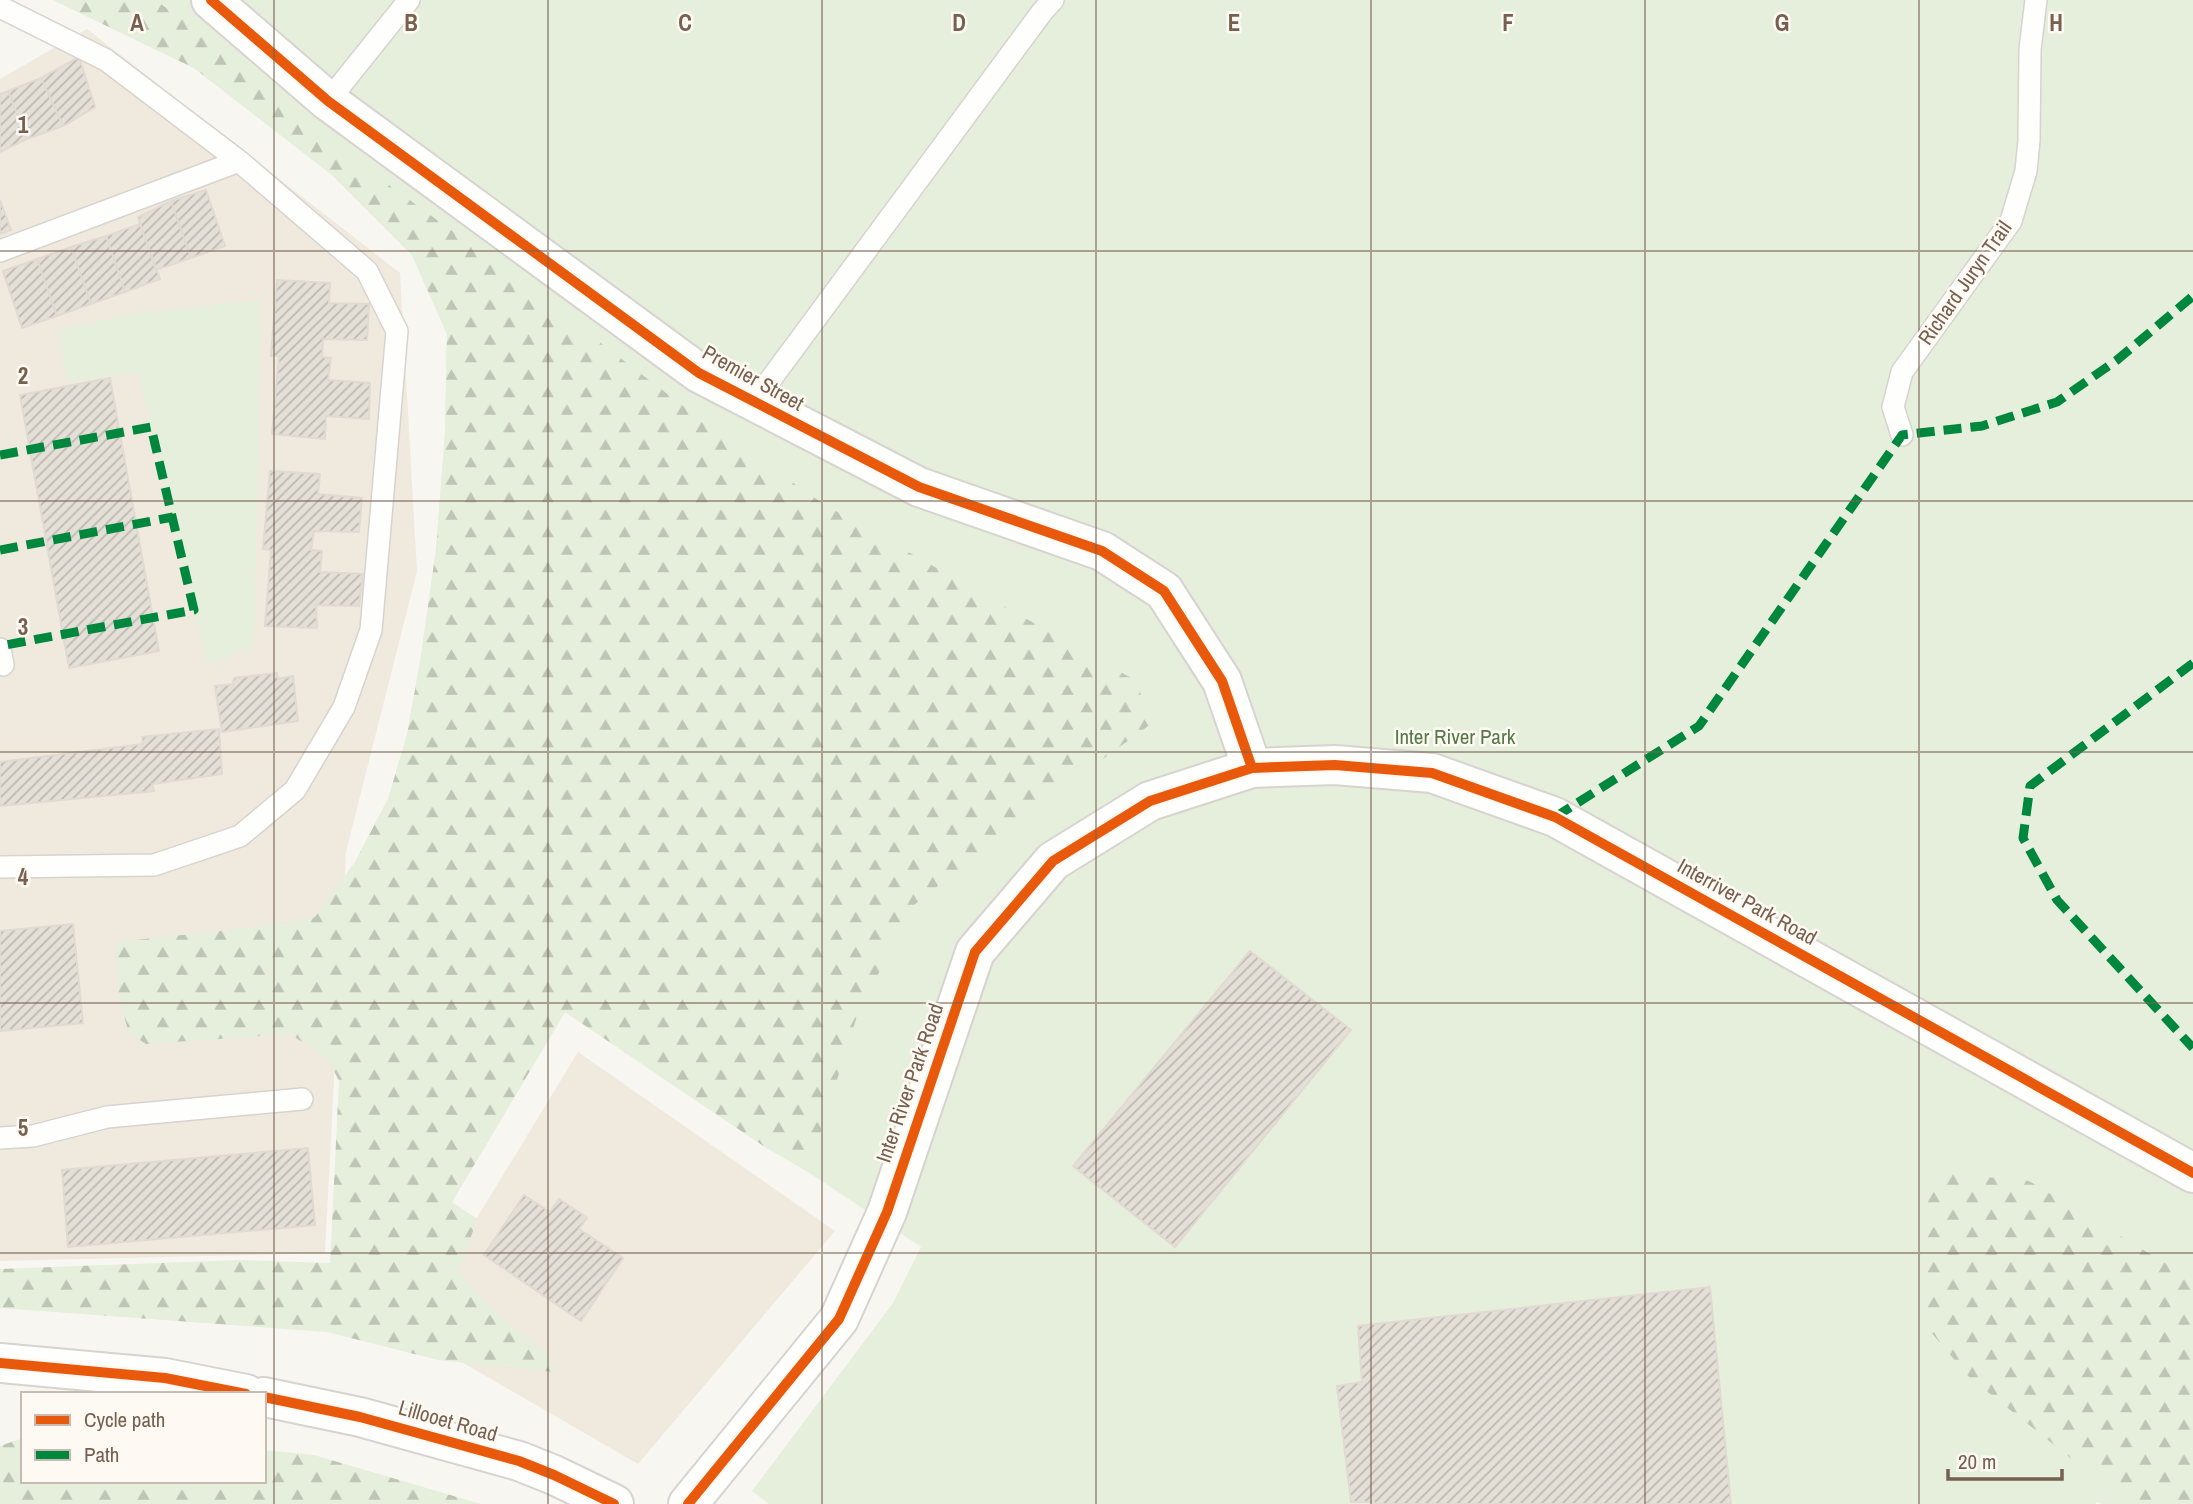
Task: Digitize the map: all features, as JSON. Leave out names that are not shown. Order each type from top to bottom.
[{"type":"street","name":"Premier Street","points":[[211,0],[328,101],[699,373],[919,487],[1102,551],[1164,591],[1222,681],[1251,768]]},
{"type":"street","name":"Interriver Park Road","points":[[1251,768],[1335,765],[1432,773],[1555,817],[2193,1173]]},
{"type":"street","name":"Inter River Park Road","points":[[688,1504],[839,1319],[887,1212],[975,952],[1053,861],[1150,801],[1251,768]]},
{"type":"street","points":[[0,1363],[165,1378],[236,1392]]},
{"type":"street","name":"Lillooet Road","points":[[266,1397],[360,1417],[519,1461],[614,1504]]},
{"type":"lane","points":[[328,101],[410,0]]},
{"type":"lane","points":[[754,402],[1053,0]]},
{"type":"lane","name":"Richard Juryn Trail","points":[[1902,435],[1893,407],[1902,372],[2011,221],[2026,171],[2030,49],[2036,0]]},
{"type":"lane","points":[[0,7],[106,60],[239,161],[367,271],[397,331],[371,630],[344,707],[295,790],[240,836],[154,865],[0,867]]},
{"type":"lane","points":[[0,251],[239,161]]},
{"type":"lane","points":[[0,1138],[33,1136],[107,1117],[302,1099]]},
{"type":"shaded area","points":[[87,29],[400,273],[417,571],[346,852],[325,1253],[0,1261],[0,79]]},
{"type":"shaded area","points":[[578,1052],[835,1231],[638,1464],[408,1331]]},
{"type":"green space","name":"Inter River Park","points":[[53,0],[2193,0],[2193,1504],[769,1504],[752,1491],[893,1303],[921,1247],[808,1172],[762,1145],[565,1012],[452,1202],[339,1081],[328,1059],[290,1034],[146,1044],[129,1033],[119,999],[116,942],[258,927],[315,917],[355,862],[388,799],[407,735],[436,549],[445,434],[447,334],[412,255],[332,175],[194,68]]},
{"type":"green space","points":[[53,0],[155,0],[265,78],[360,164],[488,257],[691,412],[825,505],[1133,679],[1155,721],[1033,810],[914,905],[858,1013],[808,1172],[762,1145],[565,1012],[452,1202],[477,1219],[459,1272],[493,1310],[545,1352],[555,1372],[438,1360],[327,1332],[0,1308],[0,1269],[238,1260],[330,1263],[339,1081],[328,1059],[290,1034],[146,1044],[129,1033],[119,999],[116,942],[258,927],[315,917],[355,862],[388,799],[407,735],[436,549],[445,434],[447,334],[412,255],[332,175],[194,68]]},
{"type":"green space","points":[[261,300],[254,646],[207,665],[138,372],[68,382],[57,330],[135,313]]},
{"type":"green space","points":[[1932,1172],[2029,1181],[2193,1280],[2193,1504],[2128,1504],[1969,1377],[1930,1331],[1920,1255]]},
{"type":"green space","points":[[21,1439],[21,1483],[266,1483],[266,1450],[314,1455],[481,1504],[0,1504],[0,1446]]},
{"type":"building","points":[[79,57],[95,107],[63,126],[41,78]]},
{"type":"building","points":[[41,78],[63,126],[27,139],[8,91]]},
{"type":"building","points":[[8,91],[27,139],[0,152],[0,94]]},
{"type":"building","points":[[206,190],[225,246],[191,258],[171,201]]},
{"type":"building","points":[[0,200],[11,230],[0,234]]},
{"type":"building","points":[[171,201],[191,258],[156,270],[138,217]]},
{"type":"building","points":[[140,224],[160,279],[125,292],[106,236]]},
{"type":"building","points":[[106,236],[125,292],[91,304],[71,247]]},
{"type":"building","points":[[71,247],[91,304],[57,316],[37,259]]},
{"type":"building","points":[[37,259],[57,316],[22,328],[3,271]]},
{"type":"building","points":[[277,280],[330,283],[329,303],[369,304],[367,340],[323,339],[322,357],[331,358],[328,380],[370,383],[369,419],[326,416],[325,439],[272,434],[279,356],[271,356]]},
{"type":"building","points":[[110,378],[159,651],[69,668],[20,395]]},
{"type":"building","points":[[270,471],[320,474],[318,494],[362,498],[359,532],[314,531],[311,550],[322,551],[320,572],[363,574],[359,606],[316,605],[317,628],[265,626],[271,550],[263,549]]},
{"type":"building","points":[[277,673],[278,679],[293,676],[298,721],[222,732],[215,686],[233,684],[234,678]]},
{"type":"building","points":[[219,729],[222,774],[152,784],[154,791],[0,806],[0,762],[143,744],[142,737]]},
{"type":"building","points":[[73,924],[83,1023],[0,1031],[0,931]]},
{"type":"building","points":[[1250,951],[1351,1030],[1175,1247],[1073,1166]]},
{"type":"building","points":[[308,1148],[315,1225],[68,1247],[62,1170]]},
{"type":"building","points":[[524,1195],[550,1212],[559,1199],[587,1218],[579,1229],[623,1258],[581,1321],[484,1255]]},
{"type":"building","points":[[1710,1287],[1731,1504],[1351,1502],[1337,1386],[1362,1382],[1358,1326]]},
{"type":"marked path","points":[[1555,817],[1699,726],[1902,435],[1982,426],[2057,402],[2117,360],[2193,296]]},
{"type":"marked path","points":[[0,455],[151,427],[194,610],[0,646]]},
{"type":"marked path","points":[[0,550],[173,517]]},
{"type":"marked path","points":[[2193,663],[2030,786],[2023,838],[2057,900],[2193,1048]]},
{"type":"cycle path","points":[[211,0],[328,101],[699,373],[919,487],[1102,551],[1164,591],[1222,681],[1252,768]]},
{"type":"cycle path","points":[[688,1504],[839,1319],[887,1212],[975,952],[1053,861],[1150,801],[1252,768],[1335,765],[1432,773],[1555,817],[2193,1173]]},
{"type":"cycle path","points":[[0,1363],[165,1378],[236,1392]]},
{"type":"cycle path","points":[[266,1397],[360,1417],[519,1461],[614,1504]]}]
